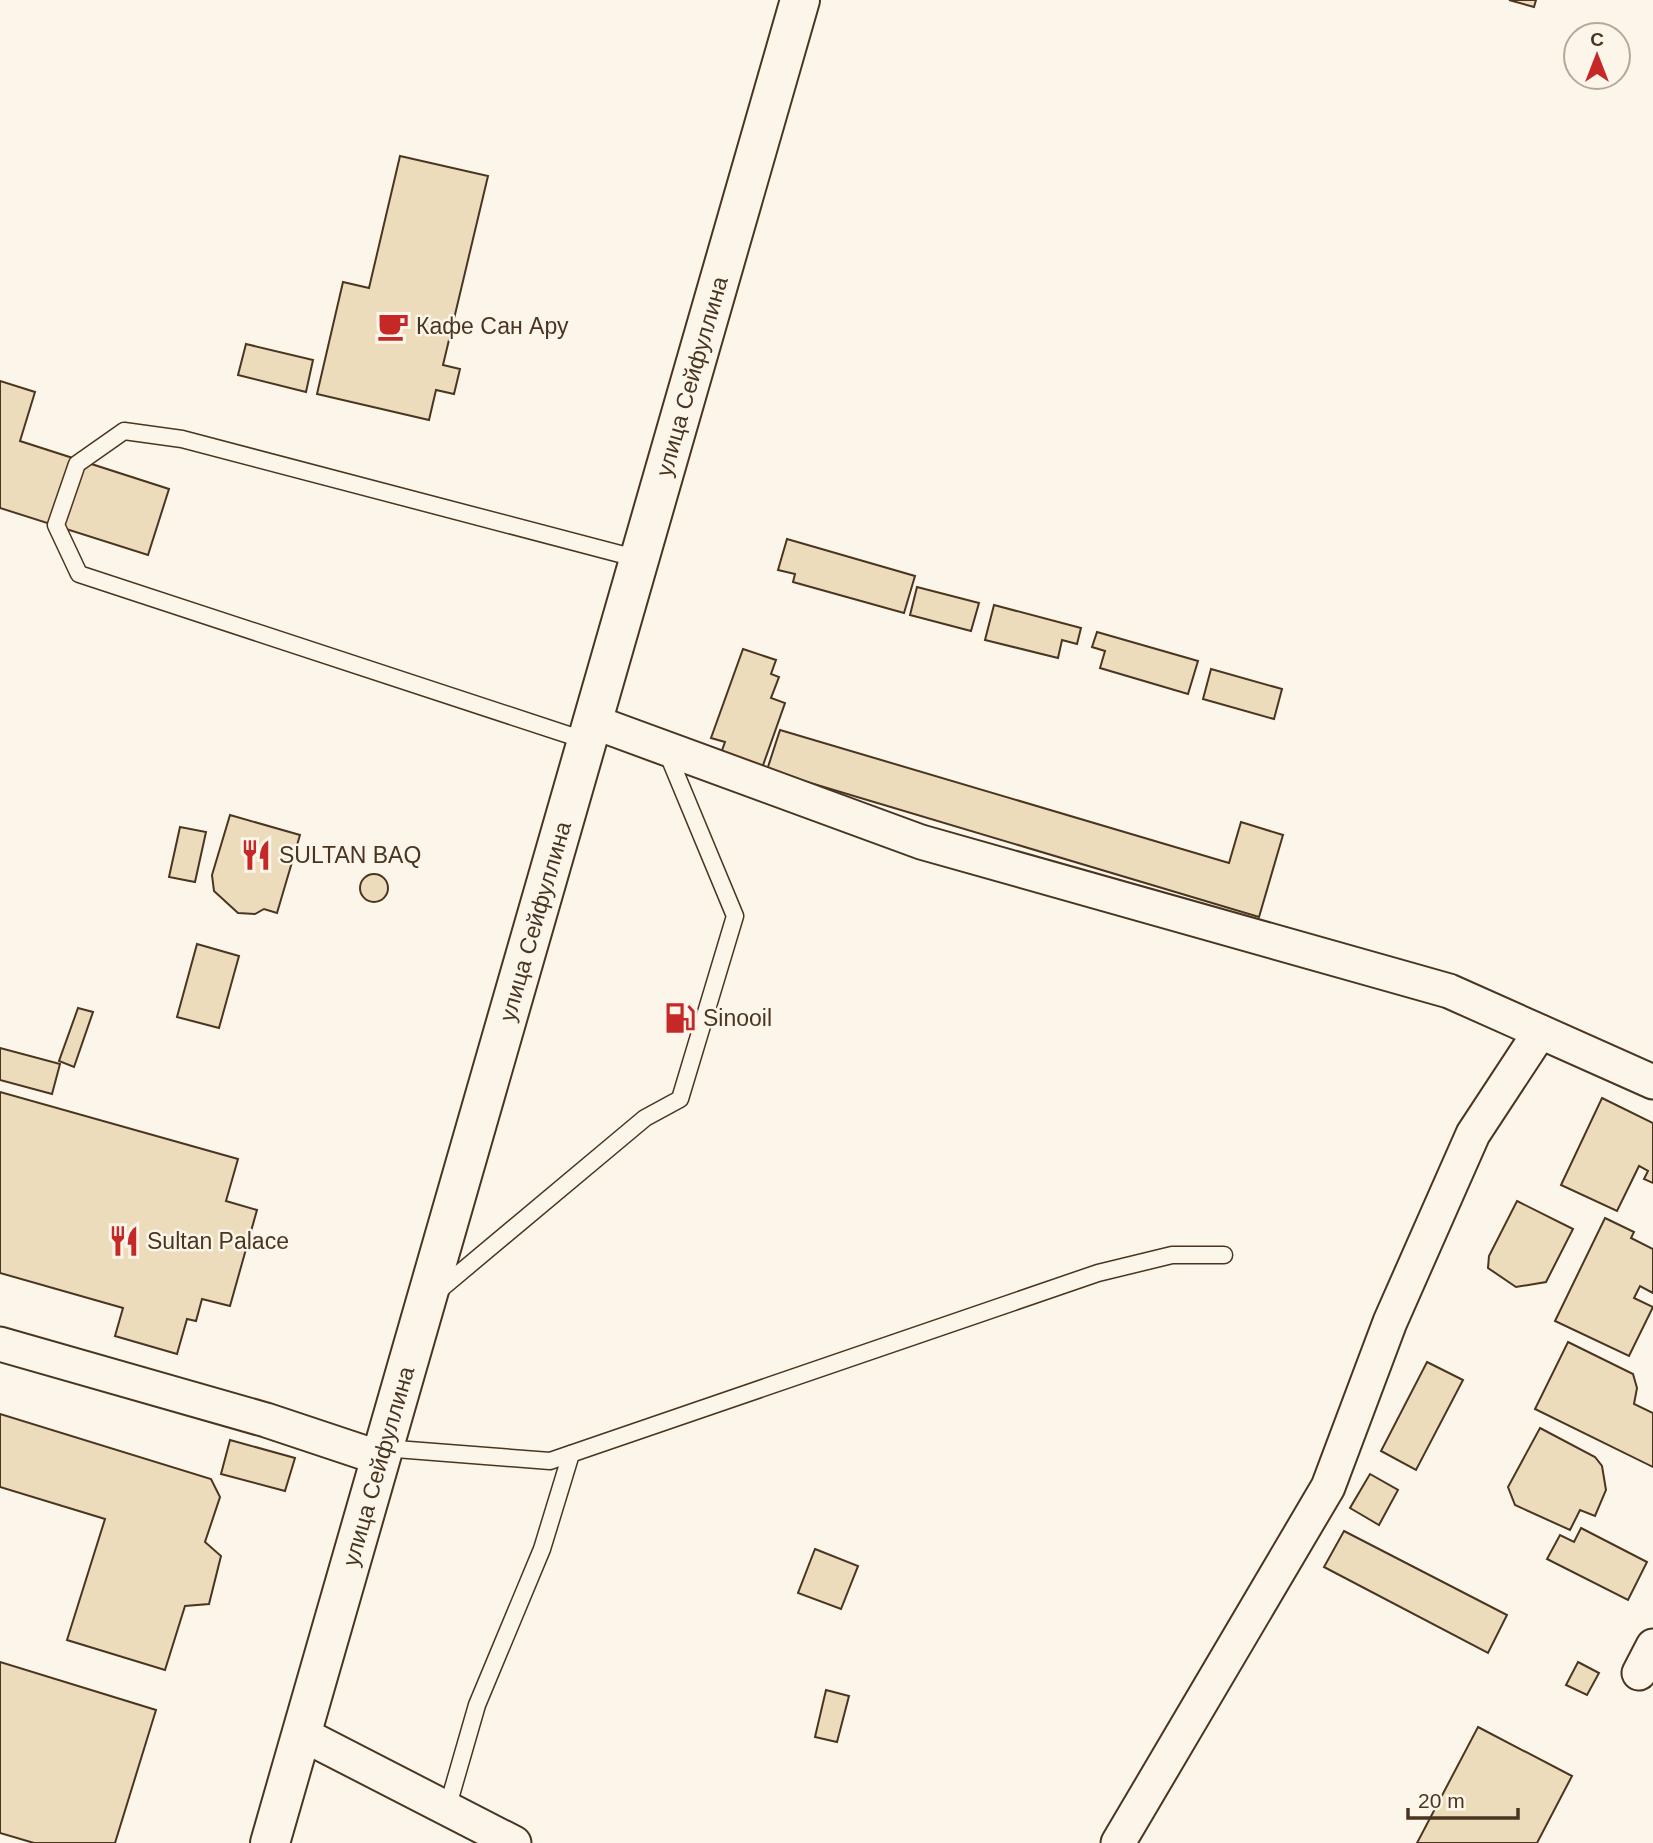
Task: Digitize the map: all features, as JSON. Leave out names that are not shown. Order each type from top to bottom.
[{"type":"main road","name":"улица Сейфуллина","points":[[270,1843],[800,0]]},
{"type":"street","points":[[591,731],[665,748],[921,842],[1449,990],[1653,1082]]},
{"type":"street","points":[[1118,1843],[1328,1487],[1390,1322],[1474,1133],[1540,1032]]},
{"type":"street","points":[[0,1344],[382,1453]]},
{"type":"street","points":[[300,1733],[514,1843]]},
{"type":"lane","points":[[591,731],[79,574],[56,524],[77,464],[124,431],[182,439],[639,559]]},
{"type":"lane","points":[[424,1302],[645,1118],[680,1099],[735,916],[665,748]]},
{"type":"lane","points":[[382,1453],[550,1461],[1098,1273],[1172,1255],[1224,1255]]},
{"type":"lane","points":[[447,1809],[477,1706],[541,1549],[571,1454]]},
{"type":"building","points":[[1509,0],[1536,0],[1534,7]]},
{"type":"building","name":"Кафе Сан Ару","points":[[400,156],[488,176],[443,365],[460,369],[454,394],[436,390],[429,420],[317,394],[343,282],[369,288]]},
{"type":"building","points":[[246,344],[313,360],[306,392],[238,375]]},
{"type":"building","points":[[0,381],[35,392],[20,441],[169,489],[148,555],[0,508]]},
{"type":"building","points":[[787,539],[915,576],[904,613],[793,582],[795,574],[778,570]]},
{"type":"building","points":[[917,587],[979,603],[971,631],[910,615]]},
{"type":"building","points":[[994,605],[1081,628],[1077,644],[1062,640],[1058,658],[985,640]]},
{"type":"building","points":[[1097,632],[1198,661],[1188,694],[1100,668],[1105,651],[1092,647]]},
{"type":"building","points":[[743,649],[776,660],[771,674],[779,677],[771,698],[785,703],[761,771],[720,756],[725,742],[711,738]]},
{"type":"building","points":[[1211,669],[1282,689],[1274,719],[1203,699]]},
{"type":"building","points":[[780,730],[1229,863],[1241,822],[1283,835],[1259,917],[767,770]]},
{"type":"building","name":"SULTAN BAQ","points":[[230,815],[300,835],[277,913],[264,909],[255,914],[238,913],[214,891],[212,875]]},
{"type":"building","points":[[180,827],[206,832],[195,882],[169,877]]},
{"type":"building","points":[[374,874],[384,878],[388,888],[384,898],[374,902],[364,898],[360,888],[364,878]]},
{"type":"building","points":[[197,944],[239,956],[219,1028],[177,1017]]},
{"type":"building","points":[[78,1008],[93,1012],[74,1067],[59,1061]]},
{"type":"building","points":[[0,1048],[60,1064],[52,1094],[0,1080]]},
{"type":"building","name":"Sultan Palace","points":[[0,1092],[238,1159],[226,1201],[257,1210],[230,1306],[202,1299],[196,1321],[187,1319],[177,1354],[115,1336],[123,1308],[0,1273]]},
{"type":"building","points":[[1602,1098],[1653,1123],[1653,1183],[1644,1179],[1648,1171],[1639,1166],[1617,1211],[1561,1185]]},
{"type":"building","points":[[1517,1201],[1573,1229],[1546,1282],[1516,1287],[1488,1268],[1489,1256]]},
{"type":"building","points":[[1605,1218],[1634,1232],[1631,1238],[1653,1249],[1653,1293],[1640,1286],[1634,1298],[1653,1307],[1629,1356],[1555,1321]]},
{"type":"building","points":[[1568,1342],[1633,1374],[1637,1388],[1634,1404],[1653,1413],[1653,1467],[1535,1409]]},
{"type":"building","points":[[1427,1362],[1463,1380],[1416,1470],[1381,1451]]},
{"type":"building","points":[[0,1414],[211,1479],[220,1497],[205,1542],[221,1556],[209,1604],[185,1606],[165,1670],[67,1640],[105,1519],[0,1487]]},
{"type":"building","points":[[1540,1428],[1595,1457],[1602,1466],[1606,1490],[1595,1516],[1580,1510],[1570,1530],[1515,1505],[1508,1487]]},
{"type":"building","points":[[230,1440],[295,1458],[285,1491],[221,1474]]},
{"type":"building","points":[[1370,1474],[1398,1490],[1379,1525],[1350,1508]]},
{"type":"building","points":[[1581,1528],[1647,1562],[1628,1600],[1547,1559],[1560,1535],[1574,1542]]},
{"type":"building","points":[[1344,1531],[1507,1615],[1488,1653],[1324,1567]]},
{"type":"building","points":[[815,1549],[858,1566],[841,1609],[798,1593]]},
{"type":"building","points":[[0,1662],[156,1710],[115,1843],[34,1843],[0,1833]]},
{"type":"building","points":[[1578,1662],[1599,1673],[1587,1695],[1566,1685]]},
{"type":"building","points":[[826,1690],[849,1696],[837,1742],[815,1737]]},
{"type":"building","points":[[1478,1727],[1572,1776],[1537,1843],[1417,1843]]},
{"type":"place","name":"Кафе Сан Ару","points":[[393,326]]},
{"type":"place","name":"SULTAN BAQ","points":[[256,855]]},
{"type":"place","name":"Sinooil","points":[[680,1018]]},
{"type":"place","name":"Sultan Palace","points":[[124,1241]]}]
